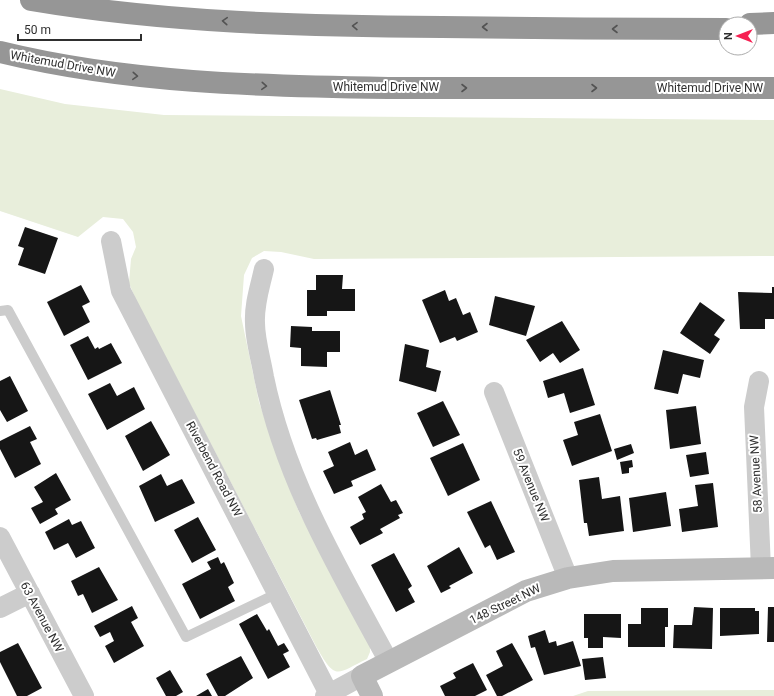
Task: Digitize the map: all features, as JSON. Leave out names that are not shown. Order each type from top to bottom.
[{"type":"highway","points":[[31,0],[135,14],[237,22],[348,26],[718,29]]},
{"type":"highway","points":[[758,24],[774,23]]},
{"type":"highway","points":[[654,29],[718,26]]},
{"type":"highway","points":[[758,30],[774,30]]},
{"type":"highway","name":"Whitemud Drive NW","points":[[0,52],[36,61],[124,75],[272,86],[774,88]]},
{"type":"street","name":"Riverbend Road NW","points":[[111,241],[121,291],[278,593],[327,695]]},
{"type":"street","points":[[264,269],[257,296],[255,323],[265,383],[276,422],[294,476],[314,521],[389,662]]},
{"type":"street","name":"58 Avenue NW","points":[[759,381],[754,407],[768,568]]},
{"type":"street","name":"59 Avenue NW","points":[[494,392],[568,578]]},
{"type":"street","name":"63 Avenue NW","points":[[0,537],[82,695]]},
{"type":"street","name":"148 Street NW","points":[[327,695],[526,591],[568,578],[613,572],[768,568]]},
{"type":"street","points":[[0,608],[30,593]]},
{"type":"street","points":[[362,676],[372,696]]},
{"type":"lane","points":[[0,311],[8,310],[186,637],[278,593]]},
{"type":"green space","points":[[0,89],[65,104],[164,115],[774,120],[774,256],[314,259],[281,252],[264,251],[252,258],[244,275],[241,316],[259,402],[281,467],[299,512],[370,645],[370,652],[367,659],[338,672],[328,666],[317,648],[136,300],[129,283],[131,259],[136,247],[133,232],[123,219],[103,217],[78,237],[0,211]]},
{"type":"green space","points":[[774,690],[774,696],[573,696],[588,691]]},
{"type":"building","points":[[25,227],[58,238],[45,274],[18,265],[24,248],[18,246]]},
{"type":"building","points":[[316,275],[343,275],[342,289],[355,289],[355,311],[327,311],[327,316],[307,316],[307,290],[316,290]]},
{"type":"building","points":[[81,285],[90,302],[82,306],[90,322],[64,336],[47,302]]},
{"type":"building","points":[[772,287],[774,287],[774,319],[765,319],[765,329],[740,329],[738,292],[772,293]]},
{"type":"building","points":[[445,290],[449,301],[456,298],[463,315],[470,312],[478,332],[457,341],[455,337],[440,343],[422,300]]},
{"type":"building","points":[[495,296],[535,306],[526,336],[489,325]]},
{"type":"building","points":[[700,302],[725,320],[714,335],[720,339],[710,354],[680,333]]},
{"type":"building","points":[[562,321],[580,350],[560,363],[553,353],[540,362],[526,340]]},
{"type":"building","points":[[291,326],[312,327],[312,331],[340,331],[340,352],[327,352],[327,367],[301,366],[301,348],[290,347]]},
{"type":"building","points":[[88,336],[95,349],[98,347],[99,349],[111,343],[122,363],[88,380],[70,345]]},
{"type":"building","points":[[405,344],[429,350],[426,367],[441,371],[436,392],[399,381]]},
{"type":"building","points":[[663,350],[704,360],[700,378],[683,374],[678,394],[654,389]]},
{"type":"building","points":[[583,368],[595,405],[570,413],[564,393],[548,398],[543,381]]},
{"type":"building","points":[[10,376],[28,411],[7,422],[0,410],[0,381]]},
{"type":"building","points":[[110,383],[117,396],[134,387],[145,409],[107,430],[88,394]]},
{"type":"building","points":[[330,390],[341,425],[339,425],[341,433],[317,440],[316,438],[312,439],[299,400]]},
{"type":"building","points":[[443,401],[460,435],[433,447],[417,413]]},
{"type":"building","points":[[696,406],[701,444],[670,449],[666,410]]},
{"type":"building","points":[[600,414],[612,451],[572,466],[563,440],[578,435],[574,422]]},
{"type":"building","points":[[151,421],[170,455],[143,471],[125,436]]},
{"type":"building","points":[[30,426],[37,439],[30,442],[41,464],[15,478],[0,449],[0,441]]},
{"type":"building","points":[[350,442],[355,455],[367,449],[376,470],[351,481],[353,486],[334,494],[323,471],[334,466],[328,452]]},
{"type":"building","points":[[463,443],[480,480],[448,496],[430,458]]},
{"type":"building","points":[[631,444],[634,453],[617,460],[614,449]]},
{"type":"building","points":[[706,452],[709,474],[690,477],[686,455]]},
{"type":"building","points":[[632,460],[633,467],[629,468],[629,473],[622,474],[620,462]]},
{"type":"building","points":[[56,473],[71,500],[55,509],[58,514],[40,524],[31,508],[43,502],[34,487]]},
{"type":"building","points":[[161,474],[167,486],[182,479],[195,503],[155,522],[139,486]]},
{"type":"building","points":[[599,477],[602,499],[620,496],[624,531],[589,536],[587,523],[584,523],[579,480]]},
{"type":"building","points":[[713,483],[718,527],[682,532],[679,509],[698,506],[695,485]]},
{"type":"building","points":[[381,484],[391,502],[396,500],[403,513],[398,515],[400,518],[380,529],[383,533],[360,545],[350,527],[364,519],[362,514],[366,512],[358,497]]},
{"type":"building","points":[[666,492],[671,526],[633,532],[629,498]]},
{"type":"building","points":[[491,501],[515,552],[497,560],[490,545],[485,548],[467,512]]},
{"type":"building","points":[[198,517],[216,550],[192,563],[174,530]]},
{"type":"building","points":[[69,519],[72,525],[81,521],[95,548],[76,558],[68,543],[54,550],[45,532]]},
{"type":"building","points":[[459,547],[473,573],[449,586],[451,588],[441,593],[427,566]]},
{"type":"building","points":[[394,553],[412,586],[408,589],[415,602],[396,612],[371,565]]},
{"type":"building","points":[[218,557],[221,564],[224,562],[234,583],[228,587],[235,601],[200,619],[182,584],[211,569],[207,562]]},
{"type":"building","points":[[99,567],[118,600],[92,613],[83,594],[78,596],[71,581]]},
{"type":"building","points":[[132,606],[138,618],[131,622],[144,646],[114,663],[105,646],[114,641],[110,632],[100,637],[94,626]]},
{"type":"building","points":[[694,607],[713,608],[712,649],[673,648],[674,625],[692,625]]},
{"type":"building","points":[[768,607],[774,607],[774,642],[767,642]]},
{"type":"building","points":[[641,608],[668,608],[668,627],[665,627],[665,647],[628,647],[628,624],[641,624]]},
{"type":"building","points":[[720,608],[755,608],[755,611],[759,611],[759,634],[720,636]]},
{"type":"building","points":[[257,614],[267,631],[269,629],[278,646],[284,643],[289,651],[283,654],[290,667],[268,679],[239,624]]},
{"type":"building","points":[[584,614],[621,614],[621,638],[603,637],[603,648],[588,648],[588,638],[584,638]]},
{"type":"building","points":[[545,630],[549,643],[556,641],[557,646],[573,641],[581,666],[544,675],[535,647],[531,648],[528,636]]},
{"type":"building","points":[[18,643],[42,688],[27,696],[17,696],[0,662],[0,652]]},
{"type":"building","points":[[512,643],[533,680],[502,696],[497,696],[486,675],[503,666],[496,651]]},
{"type":"building","points":[[241,656],[253,678],[225,696],[218,696],[206,674]]},
{"type":"building","points":[[603,657],[606,678],[585,680],[582,659]]},
{"type":"building","points":[[473,663],[487,690],[475,696],[445,696],[440,686],[456,678],[453,673]]},
{"type":"building","points":[[170,670],[183,692],[176,696],[166,696],[156,678]]},
{"type":"building","points":[[208,689],[212,696],[196,696]]}]
